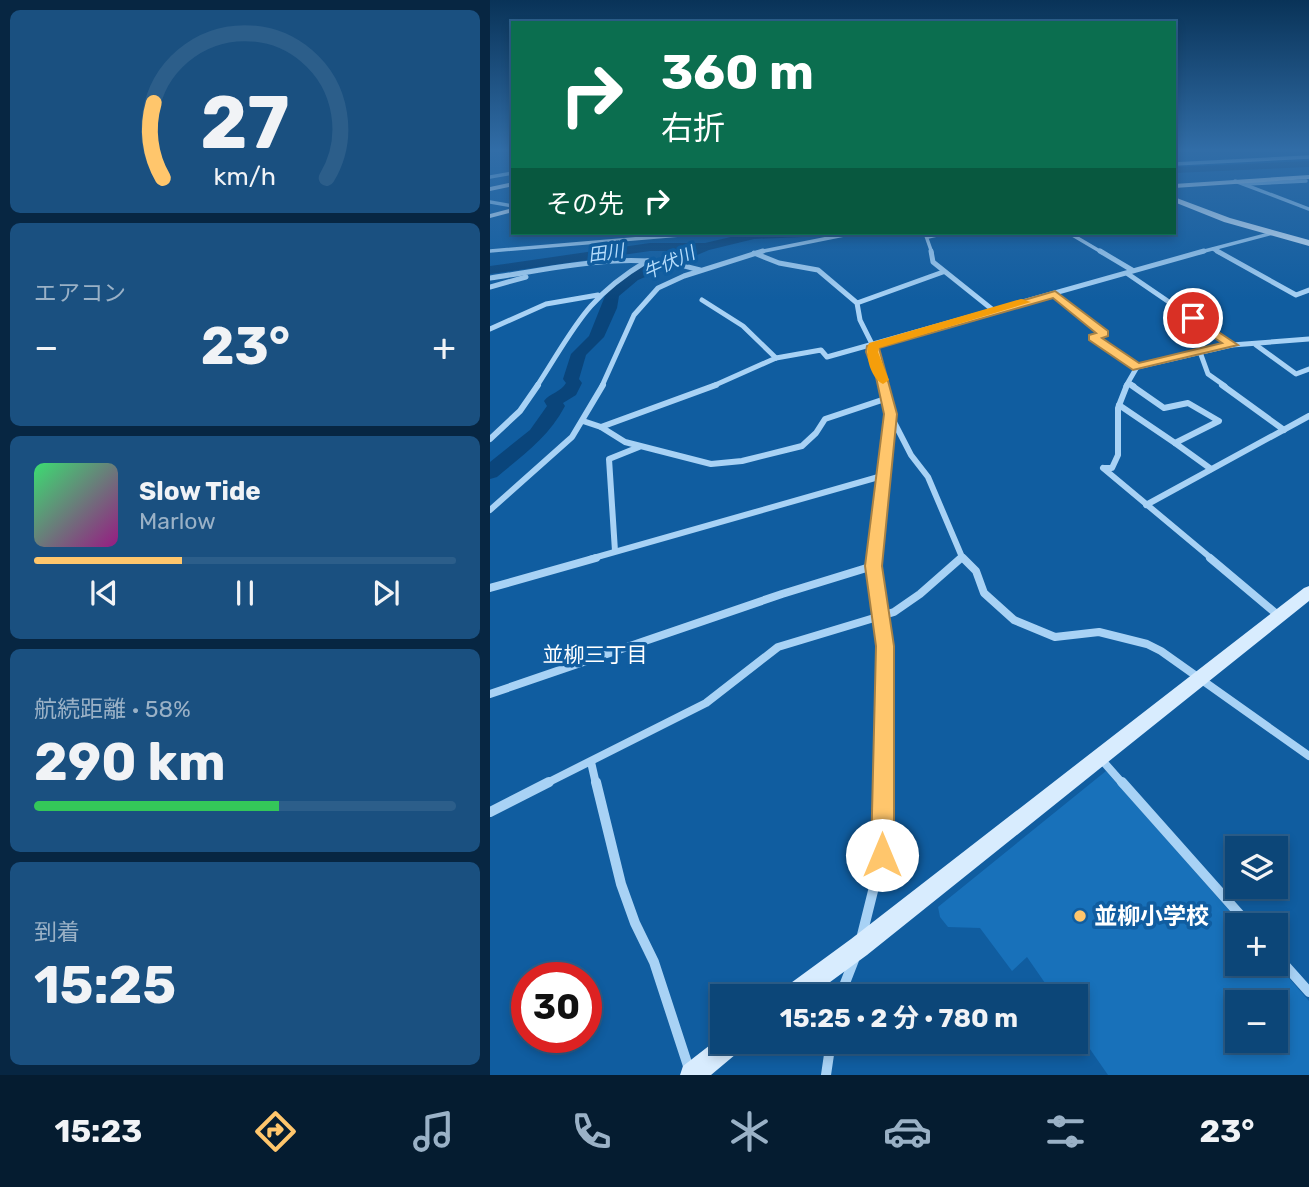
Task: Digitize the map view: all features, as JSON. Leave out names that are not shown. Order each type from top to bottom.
[{"type":"street","points":[[1283,199],[1309,209]]},
{"type":"street","points":[[1176,201],[1227,220],[1309,243]]},
{"type":"street","points":[[490,202],[511,207]]},
{"type":"street","points":[[490,216],[511,209]]},
{"type":"street","points":[[601,427],[706,390],[738,373],[776,358],[821,350],[827,357],[873,346],[1273,233]]},
{"type":"street","points":[[490,251],[680,235]]},
{"type":"street","points":[[490,510],[572,437],[601,389],[634,315],[649,295],[668,282],[754,253],[844,235]]},
{"type":"street","points":[[926,235],[933,262],[993,310]]},
{"type":"street","points":[[1072,235],[1130,272],[1232,345]]},
{"type":"street","points":[[1212,249],[1296,295],[1309,290]]},
{"type":"street","points":[[754,253],[779,263],[818,270],[857,303],[860,320],[873,346],[872,352],[891,414],[911,455],[929,477],[962,557],[976,571],[984,593],[1014,620],[1055,636],[1099,632],[1147,644],[1309,756]]},
{"type":"street","points":[[490,278],[647,261],[699,270]]},
{"type":"street","points":[[490,439],[522,408],[584,311],[617,279],[647,261]]},
{"type":"street","points":[[490,287],[547,271]]},
{"type":"street","points":[[857,303],[943,271]]},
{"type":"street","points":[[1055,294],[1104,334],[1093,338],[1137,368]]},
{"type":"street","points":[[490,330],[546,304],[599,295]]},
{"type":"street","points":[[702,300],[743,326],[776,358]]},
{"type":"street","points":[[1279,616],[1103,468],[1112,468],[1119,453],[1119,405],[1137,368],[1232,345],[1308,340]]},
{"type":"street","points":[[1256,345],[1296,374],[1309,369]]},
{"type":"street","points":[[1200,352],[1208,374],[1284,430]]},
{"type":"street","points":[[1129,383],[1164,408],[1181,401],[1192,402],[1219,421],[1175,443]]},
{"type":"street","points":[[583,421],[601,427],[611,436],[639,447],[711,464],[742,461],[802,446],[816,433],[825,419],[888,398]]},
{"type":"street","points":[[1119,405],[1211,469]]},
{"type":"street","points":[[845,984],[859,947],[882,855],[885,646],[873,566],[881,476],[891,414]]},
{"type":"street","points":[[1146,505],[1309,416]]},
{"type":"street","points":[[615,551],[609,459],[639,447]]},
{"type":"street","points":[[490,588],[881,476]]},
{"type":"street","points":[[490,812],[706,703],[778,647],[894,612],[920,594],[962,557]]},
{"type":"street","points":[[490,694],[782,594],[873,566]]},
{"type":"street","points":[[808,984],[1309,592]]},
{"type":"street","points":[[1100,758],[1238,913]]},
{"type":"street","points":[[591,762],[621,884],[635,923],[654,962],[691,1075],[718,1054]]},
{"type":"street","points":[[1288,968],[1309,992]]},
{"type":"street","points":[[826,1075],[829,1054]]},
{"type":"shaded area","name":"並柳小学校","points":[[1106,771],[1232,913],[1225,913],[1225,976],[1287,976],[1309,1001],[1309,1075],[1108,1075],[1088,1046],[1088,984],[1046,984],[1027,957],[1012,971],[980,928],[948,927],[940,917],[938,907]]},
{"type":"waterway","name":"田川","points":[[705,247],[754,235]]},
{"type":"waterway","name":"田川","points":[[490,270],[650,247],[705,247]]},
{"type":"waterway","name":"牛伏川","points":[[490,472],[544,426],[556,406],[553,401],[570,391],[579,354],[596,337],[613,296],[621,286],[648,269],[705,247]]},
{"type":"slow traffic","points":[[883,380],[872,352],[873,346],[1025,302]]},
{"type":"place","name":"並柳小学校","points":[[1080,916]]},
{"type":"district","name":"並柳三丁目","points":[[595,655]]},
{"type":"route","points":[[882,855],[885,646],[873,566],[881,476],[891,414],[882,377],[872,352],[873,346],[1055,294],[1104,334],[1093,338],[1137,368],[1232,345],[1193,318]]}]
